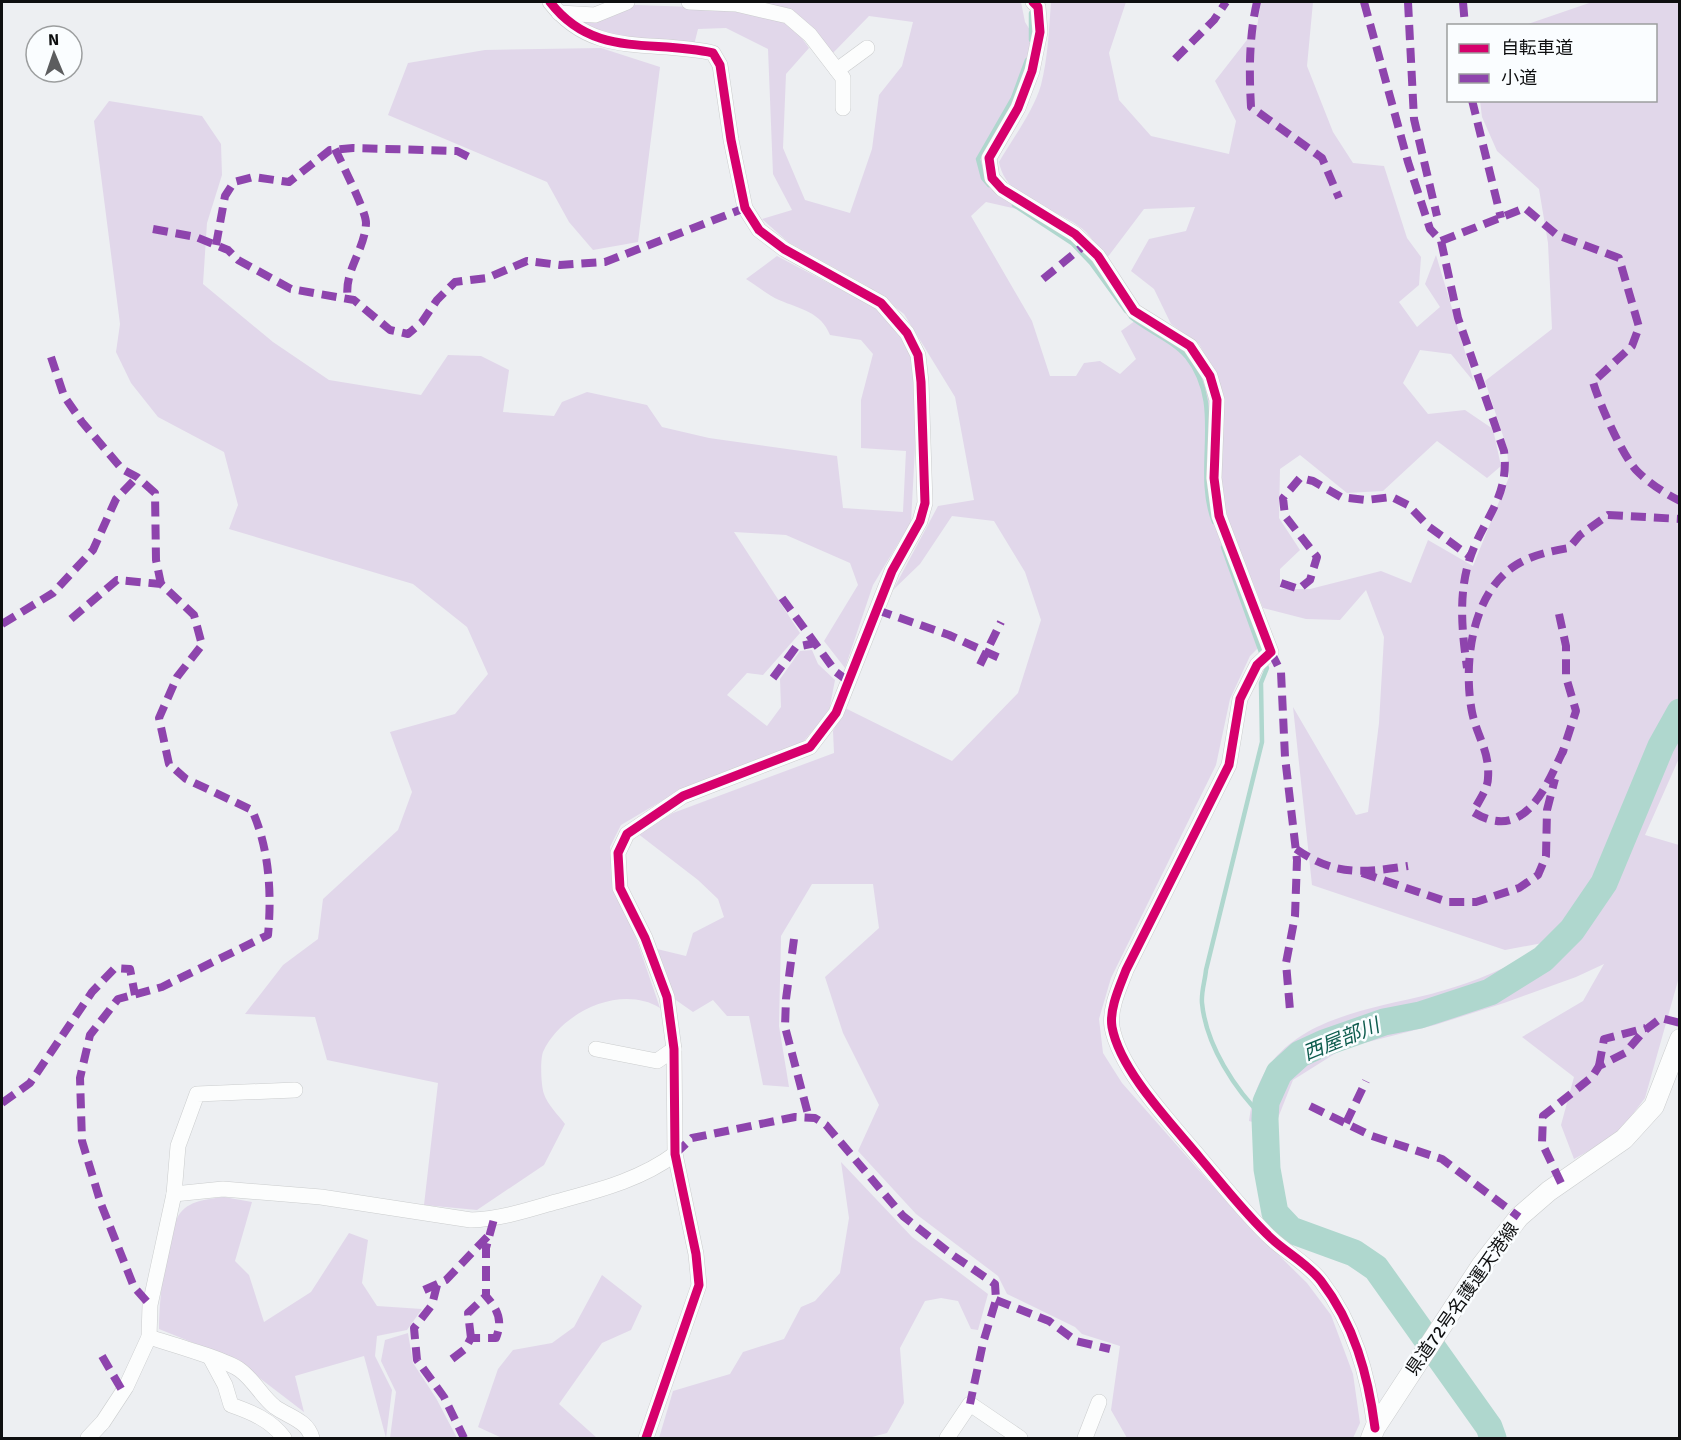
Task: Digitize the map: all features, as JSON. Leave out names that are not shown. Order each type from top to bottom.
[{"type":"main road","name":"県道72号名護運天港線","points":[[1373,1433],[1416,1363],[1481,1266],[1519,1217],[1549,1191],[1624,1139],[1654,1106],[1680,1039]]},
{"type":"street","points":[[554,7],[595,15],[624,2]]},
{"type":"street","points":[[689,2],[736,4],[788,16],[810,34],[843,78],[843,108]]},
{"type":"street","points":[[1033,2],[1038,7],[1040,32],[1032,71],[1018,108],[989,158],[992,178],[1002,189],[1075,234],[1098,256],[1134,311],[1190,346],[1210,376],[1217,400],[1214,478],[1219,516],[1271,652],[1257,665],[1240,699],[1229,765],[1126,970],[1116,998],[1111,1026],[1122,1054],[1144,1091],[1238,1203],[1272,1239],[1319,1278],[1338,1307],[1357,1346],[1368,1382],[1373,1433]]},
{"type":"street","points":[[554,7],[591,37],[645,46],[687,47],[713,53],[720,65],[731,140],[745,208],[759,231],[784,249],[882,303],[907,333],[918,355],[921,382],[925,503],[920,521],[892,571],[836,713],[810,747],[682,796],[627,834],[618,853],[620,888],[645,938],[667,997],[674,1049],[675,1154],[696,1254],[699,1285],[646,1438]]},
{"type":"street","points":[[837,70],[867,48]]},
{"type":"street","points":[[596,1049],[657,1061],[674,1049]]},
{"type":"street","points":[[88,1438],[103,1422],[126,1387],[149,1337],[150,1305],[174,1194],[178,1146],[197,1094],[296,1090]]},
{"type":"street","points":[[174,1194],[223,1189],[321,1197],[460,1219],[494,1219],[613,1186],[658,1167],[675,1154]]},
{"type":"street","points":[[149,1337],[239,1368],[259,1386],[274,1406],[298,1420],[310,1431],[312,1438]]},
{"type":"street","points":[[211,1359],[225,1385],[231,1405],[253,1412],[269,1423],[284,1438]]},
{"type":"street","points":[[1085,1438],[1099,1402]]},
{"type":"street","points":[[947,1438],[970,1404],[1020,1438]]},
{"type":"shaded area","points":[[750,2],[1021,2],[1025,22],[1036,40],[987,178],[1030,212],[986,202],[971,216],[1032,321],[1050,376],[1076,376],[1084,363],[1100,361],[1120,374],[1136,359],[1121,331],[1139,318],[1187,347],[1204,376],[1212,402],[1211,479],[1262,644],[1250,656],[1230,699],[1216,765],[1111,978],[1099,1019],[1103,1053],[1122,1083],[1241,1218],[1307,1283],[1331,1315],[1353,1374],[1360,1423],[1353,1438],[1127,1438],[1111,1410],[1120,1346],[1082,1334],[1075,1327],[1007,1294],[998,1276],[916,1214],[858,1151],[879,1105],[843,1033],[825,977],[879,928],[873,884],[812,884],[781,936],[779,1026],[789,1087],[763,1085],[749,1016],[727,1016],[713,1000],[693,1012],[673,998],[657,949],[686,956],[693,933],[724,917],[718,899],[698,880],[637,833],[673,813],[834,753],[833,731],[845,708],[952,761],[1018,693],[1041,620],[1025,572],[994,521],[952,516],[920,564],[893,590],[938,506],[974,500],[955,397],[904,314],[867,286],[788,242],[762,219],[792,210],[773,174],[768,49],[726,28],[698,29],[694,45],[596,33],[570,18],[599,19],[635,5],[724,8],[782,20],[793,26],[809,48],[786,74],[783,148],[805,200],[850,213],[872,149],[879,95],[902,66],[913,22],[869,16],[831,55],[815,34]]},
{"type":"shaded area","points":[[1051,2],[1126,2],[1109,53],[1119,100],[1151,136],[1229,154],[1236,121],[1215,81],[1257,27],[1261,2],[1313,2],[1307,66],[1333,132],[1353,163],[1384,166],[1407,238],[1421,257],[1419,285],[1399,302],[1417,327],[1440,307],[1425,284],[1436,255],[1474,382],[1451,354],[1420,350],[1403,383],[1428,414],[1465,410],[1493,429],[1501,466],[1487,478],[1437,441],[1383,491],[1347,493],[1300,455],[1280,469],[1279,518],[1300,550],[1280,569],[1280,589],[1310,589],[1381,571],[1411,583],[1428,540],[1473,566],[1509,477],[1507,448],[1485,381],[1552,329],[1548,243],[1539,189],[1497,151],[1482,117],[1480,102],[1657,102],[1657,24],[1528,24],[1592,2],[1679,2],[1680,756],[1645,835],[1679,845],[1679,977],[1645,1098],[1616,1136],[1574,1159],[1561,1125],[1574,1077],[1522,1037],[1583,1001],[1604,964],[1576,977],[1504,1003],[1435,1025],[1344,1048],[1293,1080],[1274,1128],[1249,1121],[1257,1088],[1272,1062],[1291,1043],[1315,1028],[1371,1008],[1462,985],[1507,967],[1548,942],[1505,950],[1312,885],[1293,707],[1356,815],[1368,812],[1379,723],[1384,637],[1366,590],[1340,620],[1306,619],[1263,608],[1228,522],[1220,478],[1224,402],[1218,378],[1199,344],[1171,324],[1154,289],[1131,271],[1149,239],[1186,231],[1195,207],[1144,209],[1107,258],[1086,232],[1075,223],[1022,195],[1004,175],[999,162],[1028,115],[1037,95],[1047,54]]},
{"type":"shaded area","points":[[601,48],[660,67],[638,242],[593,250],[569,222],[547,182],[388,115],[408,63],[485,50]]},
{"type":"shaded area","points":[[109,101],[202,116],[221,144],[222,175],[207,223],[203,284],[273,342],[329,380],[421,395],[448,355],[481,356],[509,370],[503,412],[554,416],[562,402],[587,392],[647,405],[662,427],[709,438],[837,456],[843,508],[903,512],[906,451],[861,448],[861,400],[873,354],[861,340],[830,335],[826,327],[815,316],[775,298],[746,279],[777,256],[874,307],[900,334],[913,360],[916,430],[911,522],[873,585],[845,668],[824,641],[858,585],[850,563],[786,535],[734,532],[800,633],[763,675],[747,673],[727,695],[767,726],[781,707],[780,679],[800,651],[812,650],[818,664],[835,680],[829,711],[803,742],[682,789],[621,825],[610,847],[615,885],[631,923],[660,1008],[645,1001],[628,999],[611,1001],[578,1014],[563,1025],[543,1052],[541,1067],[544,1094],[565,1124],[544,1165],[477,1210],[424,1205],[438,1083],[327,1060],[315,1017],[245,1014],[283,965],[318,939],[323,899],[398,830],[412,792],[390,732],[455,714],[488,674],[467,627],[413,584],[229,529],[238,505],[224,452],[158,417],[131,383],[116,352],[120,324],[94,121]]},
{"type":"shaded area","points":[[841,1162],[912,1237],[988,1294],[978,1330],[971,1329],[958,1301],[941,1298],[925,1301],[900,1348],[904,1403],[887,1433],[868,1438],[659,1438],[673,1391],[730,1374],[743,1352],[784,1339],[801,1307],[815,1301],[840,1273],[849,1218]]},
{"type":"shaded area","points":[[224,1197],[252,1202],[235,1261],[249,1275],[264,1322],[311,1292],[349,1233],[368,1240],[362,1283],[377,1306],[422,1309],[407,1330],[377,1336],[375,1356],[392,1390],[386,1438],[364,1356],[295,1376],[304,1412],[236,1360],[159,1329],[164,1268],[175,1221],[190,1205]]},
{"type":"shaded area","points":[[602,1275],[642,1306],[631,1330],[602,1343],[559,1404],[597,1438],[502,1438],[478,1427],[498,1369],[513,1350],[552,1343],[574,1327]]},
{"type":"shaded area","points":[[408,1333],[413,1363],[436,1398],[457,1438],[390,1438],[396,1392],[381,1361],[385,1340]]},
{"type":"waterway","points":[[1031,13],[1031,40]]},
{"type":"waterway","points":[[989,185],[983,178],[978,159],[1013,98],[1027,60]]},
{"type":"waterway","points":[[1014,205],[1072,243],[1091,263],[1126,311]]},
{"type":"waterway","points":[[1131,317],[1182,351],[1198,376],[1205,396],[1206,480],[1208,501],[1214,522]]},
{"type":"waterway","points":[[1223,547],[1262,655]]},
{"type":"waterway","points":[[1265,663],[1267,668],[1261,683],[1262,742],[1206,970],[1202,999],[1209,1035],[1216,1051],[1243,1095],[1265,1119]]},
{"type":"waterway","name":"西屋部川","points":[[1493,1438],[1489,1427],[1376,1268],[1354,1253],[1291,1230],[1275,1213],[1267,1169],[1266,1102],[1279,1073],[1300,1054],[1384,1022],[1420,1015],[1490,992],[1543,959],[1572,930],[1604,883],[1661,746],[1680,712]]},
{"type":"marked path","points":[[1175,59],[1214,20],[1226,2]]},
{"type":"marked path","points":[[1257,2],[1250,54],[1251,107],[1322,158],[1339,198]]},
{"type":"marked path","points":[[1364,2],[1408,162],[1430,229],[1441,241],[1458,318],[1504,451],[1505,467],[1499,495],[1475,544],[1466,572],[1462,599],[1467,668]]},
{"type":"marked path","points":[[1408,2],[1414,119],[1437,216]]},
{"type":"marked path","points":[[1463,2],[1465,24]]},
{"type":"marked path","points":[[1472,102],[1501,218]]},
{"type":"marked path","points":[[216,245],[225,196],[234,182],[253,177],[289,182],[330,150],[353,148],[457,151],[469,157]]},
{"type":"marked path","points":[[335,149],[358,198],[366,223],[365,233],[351,270],[347,289],[348,299]]},
{"type":"marked path","points":[[153,229],[196,237],[228,250],[238,260],[291,289],[354,300],[390,330],[408,334],[422,322],[437,300],[455,282],[487,278],[527,261],[560,265],[605,262],[745,208]]},
{"type":"marked path","points":[[1441,241],[1525,208],[1557,235],[1619,258],[1639,327],[1632,346],[1593,382],[1612,429],[1631,464],[1652,484],[1680,501]]},
{"type":"marked path","points":[[1043,279],[1086,244]]},
{"type":"marked path","points":[[51,357],[64,396],[82,422],[122,469],[137,477],[155,493],[156,560],[161,584]]},
{"type":"marked path","points":[[2,624],[53,593],[93,550],[116,499],[137,477]]},
{"type":"marked path","points":[[1281,583],[1299,589],[1310,580],[1317,557],[1285,516],[1283,498],[1300,478],[1313,481],[1341,497],[1366,500],[1392,497],[1408,505],[1428,526],[1471,557]]},
{"type":"marked path","points":[[1564,749],[1541,794],[1520,816],[1507,821],[1491,820],[1473,812],[1486,787],[1488,768],[1469,693],[1470,652],[1480,611],[1489,593],[1501,577],[1516,565],[1535,556],[1569,548],[1580,535],[1608,515],[1680,519]]},
{"type":"marked path","points":[[71,619],[117,580],[161,584],[194,615],[202,645],[177,677],[159,718],[169,764],[186,779],[252,810],[266,855],[268,871],[270,903],[268,935],[162,987],[118,999],[90,1035],[80,1078],[82,1141],[101,1204],[134,1287],[150,1305]]},
{"type":"marked path","points":[[782,598],[836,672],[848,681]]},
{"type":"marked path","points":[[877,610],[949,635],[1004,660]]},
{"type":"marked path","points":[[1559,614],[1566,646],[1566,677],[1576,711],[1562,754]]},
{"type":"marked path","points":[[980,665],[1001,622]]},
{"type":"marked path","points":[[773,678],[796,647],[815,643]]},
{"type":"marked path","points":[[1271,652],[1281,672],[1285,757],[1297,860],[1295,916],[1286,963],[1290,1010]]},
{"type":"marked path","points":[[1362,873],[1448,902],[1476,902],[1519,888],[1538,875],[1546,856],[1547,810],[1555,779]]},
{"type":"marked path","points":[[1296,849],[1323,864],[1349,870],[1363,871],[1408,866]]},
{"type":"marked path","points":[[794,939],[786,999],[785,1027],[809,1118]]},
{"type":"marked path","points":[[2,1103],[30,1083],[92,992],[115,968],[130,969],[135,995]]},
{"type":"marked path","points":[[1561,1183],[1542,1143],[1543,1116],[1592,1077],[1599,1066],[1625,1053],[1644,1031],[1661,1018],[1680,1023]]},
{"type":"marked path","points":[[1599,1066],[1604,1039],[1646,1028]]},
{"type":"marked path","points":[[1346,1123],[1366,1081]]},
{"type":"marked path","points":[[1310,1106],[1372,1136],[1442,1159],[1519,1217]]},
{"type":"marked path","points":[[675,1154],[692,1138],[795,1117],[815,1118],[826,1125],[903,1216],[951,1254],[995,1284],[996,1300],[983,1343],[970,1404]]},
{"type":"marked path","points":[[452,1359],[465,1349],[471,1338],[496,1338],[498,1332],[498,1316],[486,1296],[486,1248],[494,1219]]},
{"type":"marked path","points":[[424,1290],[446,1280],[488,1236]]},
{"type":"marked path","points":[[437,1285],[432,1305],[414,1328],[417,1360],[444,1397],[464,1438]]},
{"type":"marked path","points":[[471,1338],[468,1313],[486,1296]]},
{"type":"marked path","points":[[996,1300],[1049,1321],[1076,1341],[1110,1349]]},
{"type":"marked path","points":[[102,1356],[123,1392]]},
{"type":"cycle path","points":[[550,2],[567,20],[585,32],[605,39],[625,44],[713,53],[720,65],[731,140],[745,208],[759,230],[784,249],[881,303],[907,333],[918,355],[921,382],[925,503],[920,521],[892,571],[836,713],[810,747],[683,796],[627,834],[618,853],[620,888],[645,938],[667,997],[674,1049],[675,1154],[696,1254],[699,1285],[646,1438]]},
{"type":"cycle path","points":[[1033,2],[1038,7],[1040,32],[1032,71],[1018,108],[989,158],[992,178],[1002,189],[1075,234],[1098,256],[1134,311],[1190,346],[1210,376],[1217,400],[1214,478],[1219,516],[1271,652],[1257,665],[1240,699],[1229,765],[1126,970],[1114,1005],[1112,1027],[1125,1061],[1148,1096],[1253,1220],[1272,1239],[1316,1275],[1333,1297],[1358,1350],[1364,1369],[1375,1428]]}]
